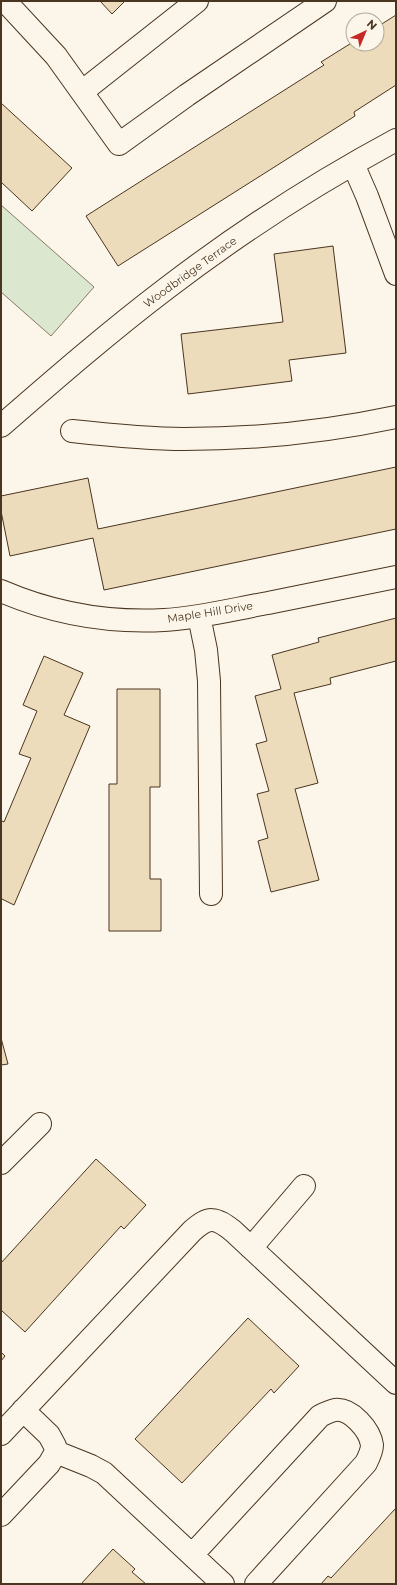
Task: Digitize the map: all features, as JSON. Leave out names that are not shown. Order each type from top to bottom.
[{"type":"street","points":[[4,1],[46,43],[82,91],[118,144],[194,90],[325,1]]},
{"type":"street","points":[[82,91],[197,1]]},
{"type":"street","name":"Woodbridge Terrace","points":[[1,426],[84,355],[172,285],[249,229],[353,164],[396,140]]},
{"type":"street","points":[[353,164],[367,196],[396,274]]},
{"type":"street","points":[[72,431],[161,438],[248,437],[308,432],[396,417]]},
{"type":"street","name":"Maple Hill Drive","points":[[1,591],[42,606],[96,617],[145,621],[199,616],[396,577]]},
{"type":"street","points":[[199,616],[206,650],[209,681],[211,894]]},
{"type":"street","points":[[1,1163],[40,1124]]},
{"type":"street","points":[[251,1248],[304,1186]]},
{"type":"street","points":[[1,1434],[198,1225],[212,1219],[220,1221],[233,1231],[396,1383]]},
{"type":"street","points":[[1,1516],[49,1464],[56,1452],[53,1440],[23,1410]]},
{"type":"street","points":[[192,1555],[320,1416],[335,1410],[352,1416],[363,1426],[370,1438],[372,1445],[371,1455],[366,1463],[256,1584]]},
{"type":"street","points":[[56,1452],[91,1466],[104,1473],[223,1584]]},
{"type":"green space","points":[[1,205],[94,287],[51,336],[1,292]]},
{"type":"building","points":[[100,1],[125,1],[112,14]]},
{"type":"building","points":[[396,15],[396,85],[354,112],[355,116],[118,266],[86,216],[324,65],[321,62],[345,47],[345,52],[385,52],[385,22]]},
{"type":"building","points":[[1,103],[72,168],[32,211],[1,182]]},
{"type":"building","points":[[333,246],[346,353],[289,360],[292,381],[188,394],[181,334],[283,322],[274,254]]},
{"type":"building","points":[[396,467],[396,529],[104,590],[93,538],[10,556],[1,511],[1,496],[88,478],[98,529]]},
{"type":"building","points":[[396,618],[396,661],[330,678],[331,684],[294,693],[318,783],[295,789],[319,880],[271,892],[258,841],[268,838],[257,794],[269,791],[256,744],[267,741],[255,696],[281,689],[272,655],[319,642],[318,638]]},
{"type":"building","points":[[44,656],[83,673],[64,715],[90,726],[14,905],[2,899],[1,901],[1,824],[2,821],[4,822],[31,758],[19,754],[37,711],[23,705]]},
{"type":"building","points":[[117,689],[160,689],[160,787],[150,787],[150,879],[161,879],[161,931],[109,931],[109,784],[117,784]]},
{"type":"building","points":[[1,1038],[8,1064],[1,1065]]},
{"type":"building","points":[[96,1159],[146,1205],[124,1229],[121,1226],[25,1332],[1,1310],[1,1263]]},
{"type":"building","points":[[248,1318],[299,1366],[274,1393],[271,1389],[182,1483],[135,1439]]},
{"type":"building","points":[[1,1352],[5,1356],[1,1361]]},
{"type":"building","points":[[396,1508],[396,1584],[321,1584],[328,1576],[331,1578]]},
{"type":"building","points":[[113,1549],[135,1569],[132,1572],[146,1584],[81,1584]]}]
